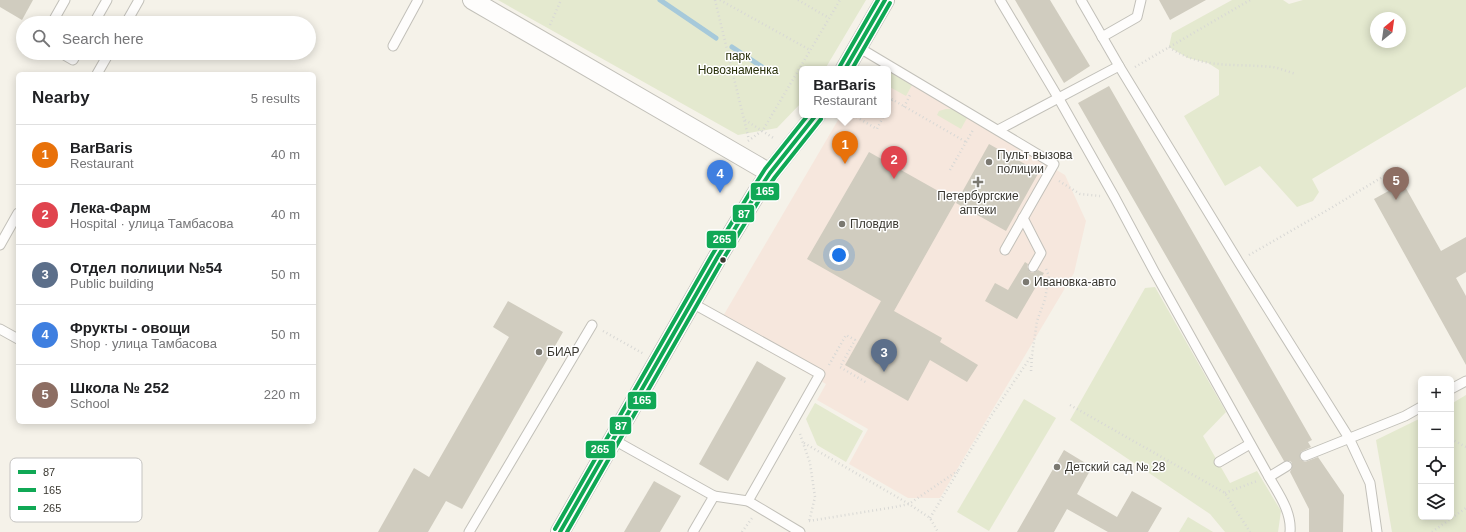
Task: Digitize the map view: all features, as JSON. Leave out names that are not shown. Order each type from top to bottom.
[{"type":"street","points":[[472,0],[770,173]]},
{"type":"street","points":[[847,66],[885,0]]},
{"type":"street","points":[[560,532],[730,236],[770,173],[814,118]]},
{"type":"lane","points":[[56,16],[64,0]]},
{"type":"lane","points":[[98,16],[107,0]]},
{"type":"lane","points":[[130,16],[139,0]]},
{"type":"lane","points":[[393,46],[418,0]]},
{"type":"lane","points":[[1000,0],[1059,99],[1115,198],[1154,271],[1286,507],[1290,532]]},
{"type":"lane","points":[[1081,0],[1238,261],[1348,438],[1370,483],[1377,532]]},
{"type":"lane","points":[[1102,36],[1137,17],[1141,0]]},
{"type":"lane","points":[[858,47],[890,66]]},
{"type":"lane","points":[[98,72],[105,60]]},
{"type":"lane","points":[[891,67],[1054,164],[1005,250]]},
{"type":"lane","points":[[998,130],[1059,99],[1122,70]]},
{"type":"lane","points":[[0,245],[16,217]]},
{"type":"lane","points":[[1023,218],[1041,253],[1033,267]]},
{"type":"lane","points":[[692,303],[820,374],[748,501]]},
{"type":"lane","points":[[469,532],[592,325]]},
{"type":"lane","points":[[0,329],[16,338]]},
{"type":"lane","points":[[1454,387],[1466,381]]},
{"type":"lane","points":[[1306,456],[1405,416],[1418,409]]},
{"type":"lane","points":[[614,440],[714,496],[748,501],[759,508],[804,529]]},
{"type":"lane","points":[[1219,462],[1250,444]]},
{"type":"lane","points":[[1269,477],[1287,466]]},
{"type":"lane","points":[[693,532],[714,496]]},
{"type":"path","points":[[552,21],[561,0]]},
{"type":"path","points":[[715,0],[750,140]]},
{"type":"path","points":[[720,0],[810,50]]},
{"type":"path","points":[[798,0],[829,18]]},
{"type":"path","points":[[801,66],[840,0]]},
{"type":"path","points":[[1122,70],[1169,47],[1250,0]]},
{"type":"path","points":[[1169,47],[1180,55],[1194,61],[1273,68],[1296,74]]},
{"type":"path","points":[[746,144],[763,130],[799,69]]},
{"type":"path","points":[[892,100],[966,142]]},
{"type":"path","points":[[859,118],[877,128],[882,118]]},
{"type":"path","points":[[950,170],[979,119]]},
{"type":"path","points":[[745,120],[763,130],[780,144]]},
{"type":"path","points":[[1238,261],[1399,167]]},
{"type":"path","points":[[1048,174],[1080,194],[1115,198]]},
{"type":"path","points":[[1031,371],[1037,321],[1045,299],[1049,276],[1041,253]]},
{"type":"path","points":[[592,325],[646,355]]},
{"type":"path","points":[[827,368],[846,335],[855,340],[840,367],[867,383]]},
{"type":"path","points":[[930,518],[992,416],[1032,355]]},
{"type":"path","points":[[1070,405],[1225,493],[1250,532]]},
{"type":"path","points":[[795,418],[810,463],[815,497],[809,521],[804,529]]},
{"type":"path","points":[[1454,441],[1466,447]]},
{"type":"path","points":[[804,443],[909,504],[930,518],[938,532]]},
{"type":"path","points":[[809,521],[909,504],[960,469]]},
{"type":"path","points":[[1225,493],[1269,477]]},
{"type":"path","points":[[742,532],[759,508]]},
{"type":"path","points":[[1432,532],[1466,508]]},
{"type":"shaded area","points":[[891,73],[1065,175],[1086,221],[1074,273],[940,498],[908,498],[849,464],[868,429],[817,400],[826,384],[719,323],[839,118],[891,118]]},
{"type":"green space","name":"парк Новознаменка","points":[[498,0],[866,0],[827,66],[799,66],[799,105],[777,128],[738,135]]},
{"type":"green space","points":[[1232,0],[1283,0],[1289,4],[1303,0],[1466,0],[1466,87],[1312,179],[1319,192],[1313,201],[1297,207],[1260,166],[1225,186],[1184,116],[1219,95],[1219,70],[1208,63],[1188,58],[1169,47],[1172,33]]},
{"type":"green space","points":[[891,73],[912,85],[906,96],[891,88]]},
{"type":"green space","points":[[955,109],[968,116],[961,129],[937,115],[939,111]]},
{"type":"green space","points":[[1155,287],[1226,412],[1203,436],[1230,483],[1257,471],[1281,511],[1278,532],[1225,532],[1210,514],[1070,420],[1145,288]]},
{"type":"green space","points":[[1466,395],[1466,532],[1392,532],[1376,440],[1418,419],[1418,520],[1454,520],[1454,402]]},
{"type":"green space","points":[[1024,399],[1056,418],[989,531],[957,512]]},
{"type":"green space","points":[[815,403],[863,431],[846,462],[817,445],[806,419]]},
{"type":"green space","points":[[1188,517],[1213,532],[1179,532]]},
{"type":"building","points":[[0,0],[33,0],[24,16],[16,16],[0,7]]},
{"type":"building","points":[[1015,0],[1050,0],[1090,66],[1064,83]]},
{"type":"building","points":[[1159,0],[1206,0],[1170,20]]},
{"type":"building","points":[[1109,86],[1312,440],[1308,442],[1311,447],[1301,452],[1300,459],[1305,462],[1318,457],[1344,495],[1343,532],[1309,532],[1309,509],[1290,472],[1292,463],[1290,461],[1284,461],[1078,103]]},
{"type":"building","points":[[989,144],[1039,172],[1006,231],[956,203]]},
{"type":"building","points":[[869,152],[956,201],[894,311],[942,338],[940,342],[978,365],[967,382],[930,360],[908,401],[845,365],[881,301],[807,259]]},
{"type":"building","points":[[1403,183],[1441,251],[1466,237],[1466,272],[1456,278],[1466,296],[1466,365],[1374,199]]},
{"type":"building","points":[[1025,262],[1028,264],[1027,267],[1030,272],[1033,273],[1038,270],[1044,273],[1017,319],[985,301],[995,283],[1008,290]]},
{"type":"building","points":[[508,301],[563,332],[462,509],[446,501],[428,532],[378,532],[414,468],[429,477],[509,337],[493,327]]},
{"type":"building","points":[[757,361],[786,378],[728,481],[699,464]]},
{"type":"building","points":[[1064,450],[1092,467],[1077,494],[1117,517],[1132,491],[1162,508],[1148,532],[1108,532],[1067,509],[1054,532],[1017,532]]},
{"type":"building","points":[[654,481],[681,496],[660,532],[624,532]]},
{"type":"waterway","points":[[660,0],[716,38]]},
{"type":"waterway","points":[[732,47],[771,73]]},
{"type":"transit line","name":"265","points":[[840,66],[878,0]]},
{"type":"transit line","name":"87","points":[[847,66],[885,0]]},
{"type":"transit line","name":"165","points":[[854,66],[890,3]]},
{"type":"transit line","name":"265","points":[[555,529],[712,255],[751,191],[765,169],[806,118]]},
{"type":"transit line","name":"87","points":[[560,532],[717,258],[756,194],[770,173],[814,118]]},
{"type":"transit line","name":"165","points":[[567,532],[722,261],[761,197],[821,119]]},
{"type":"place","name":"Пульт вызова полиции","points":[[989,162]]},
{"type":"place","name":"BarBaris","points":[[845,164]]},
{"type":"place","name":"Лека-Фарм","points":[[894,179]]},
{"type":"place","name":"Петербургские аптеки","points":[[978,182]]},
{"type":"place","name":"Фрукты - овощи","points":[[720,193]]},
{"type":"place","name":"Школа № 252","points":[[1396,200]]},
{"type":"place","name":"Пловдив","points":[[842,224]]},
{"type":"place","name":"Ивановка-авто","points":[[1026,282]]},
{"type":"place","name":"БИАР","points":[[539,352]]},
{"type":"place","name":"Отдел полиции №54","points":[[884,372]]},
{"type":"place","name":"Детский сад № 28","points":[[1057,467]]}]
